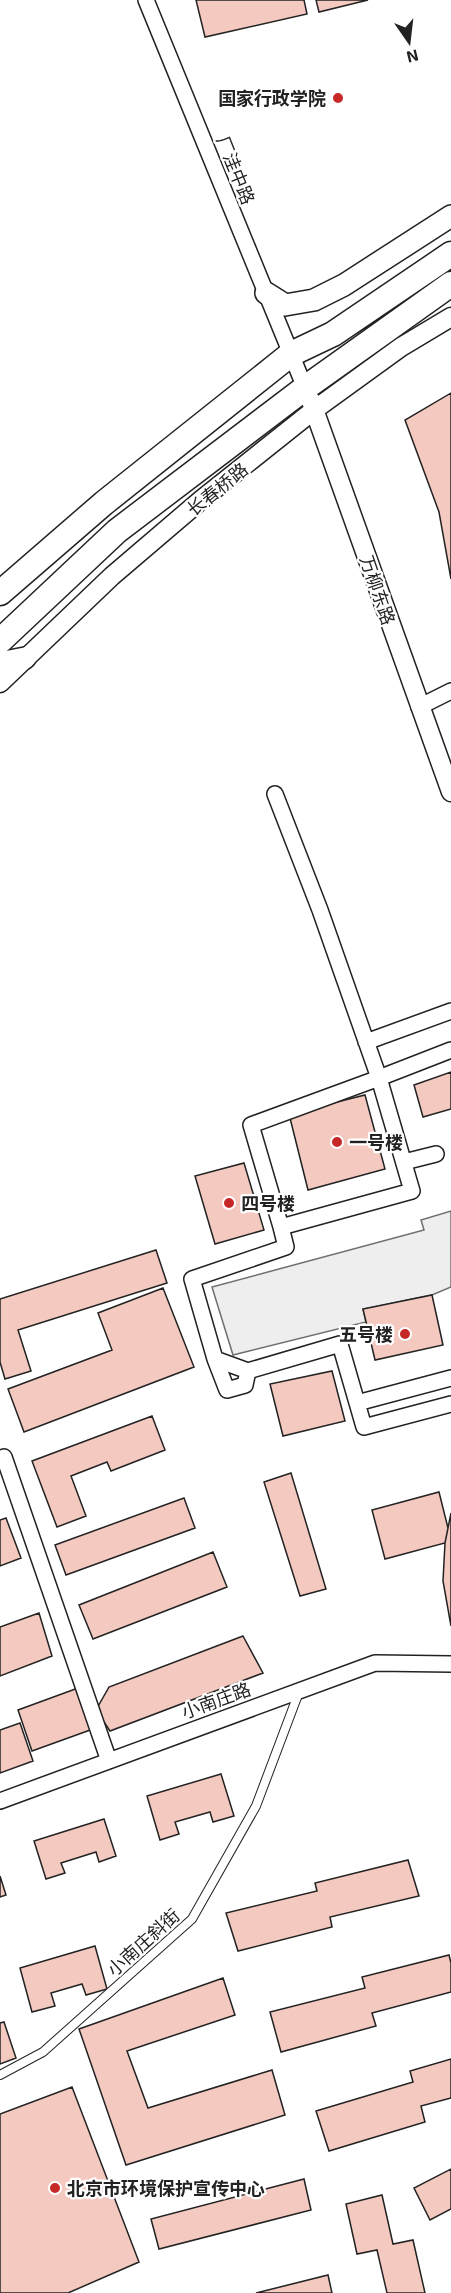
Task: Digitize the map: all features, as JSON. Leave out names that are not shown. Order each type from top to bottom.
[{"type":"main road","points":[[266,293],[285,305],[314,300],[344,285],[451,216]]},
{"type":"main road","points":[[0,593],[104,502],[291,354],[333,334],[451,254]]},
{"type":"main road","name":"长春桥路","points":[[0,641],[117,531],[310,399],[451,284]]},
{"type":"main road","points":[[0,663],[25,658]]},
{"type":"street","name":"厂洼中路","points":[[146,0],[310,399]]},
{"type":"street","name":"长春桥路","points":[[0,683],[112,576],[310,399],[451,316]]},
{"type":"street","name":"万柳东路","points":[[310,399],[451,792]]},
{"type":"street","points":[[419,707],[451,691]]},
{"type":"street","points":[[275,795],[320,910],[379,1078],[412,1191],[280,1227]]},
{"type":"street","points":[[366,1042],[451,1011]]},
{"type":"street","points":[[248,1371],[245,1385],[227,1390],[215,1359],[192,1279],[286,1247],[251,1125],[451,1050]]},
{"type":"street","points":[[404,1162],[435,1154]]},
{"type":"street","points":[[215,1359],[248,1371],[339,1344],[364,1427],[451,1404]]},
{"type":"street","points":[[357,1403],[451,1378]]},
{"type":"street","points":[[4,1457],[109,1761]]},
{"type":"street","name":"小南庄路","points":[[0,1801],[375,1663],[451,1664]]},
{"type":"lane","name":"小南庄斜街","points":[[0,2075],[43,2052],[192,1919],[255,1806],[300,1690]]},
{"type":"shaded area","points":[[451,1211],[451,1287],[432,1295],[363,1309],[366,1322],[233,1355],[212,1287],[424,1230],[421,1220]]},
{"type":"building","points":[[196,0],[304,0],[307,14],[205,37]]},
{"type":"building","points":[[316,0],[368,0],[319,12]]},
{"type":"building","points":[[451,393],[451,579],[439,512],[405,420]]},
{"type":"building","points":[[451,1072],[451,1109],[423,1117],[414,1085]]},
{"type":"building","name":"一号楼","points":[[365,1095],[385,1169],[308,1190],[289,1114]]},
{"type":"building","name":"四号楼","points":[[244,1163],[264,1230],[215,1244],[195,1176]]},
{"type":"building","points":[[156,1250],[167,1283],[18,1330],[31,1371],[5,1379],[0,1362],[0,1299]]},
{"type":"building","points":[[163,1288],[194,1367],[24,1432],[8,1389],[112,1350],[98,1313]]},
{"type":"building","name":"五号楼","points":[[432,1295],[443,1345],[375,1360],[363,1309]]},
{"type":"building","points":[[332,1371],[345,1421],[283,1436],[270,1384]]},
{"type":"building","points":[[152,1416],[165,1450],[111,1471],[107,1462],[71,1476],[86,1516],[57,1527],[32,1461]]},
{"type":"building","points":[[291,1473],[326,1589],[300,1596],[264,1482]]},
{"type":"building","points":[[439,1492],[448,1528],[445,1543],[385,1559],[372,1510]]},
{"type":"building","points":[[184,1498],[195,1528],[66,1575],[55,1545]]},
{"type":"building","points":[[451,1513],[451,1626],[443,1581],[445,1543]]},
{"type":"building","points":[[6,1518],[21,1558],[0,1566],[0,1520]]},
{"type":"building","points":[[213,1552],[227,1587],[93,1639],[79,1605]]},
{"type":"building","points":[[39,1613],[52,1656],[0,1676],[0,1627]]},
{"type":"building","points":[[243,1636],[263,1673],[110,1731],[96,1710],[109,1687]]},
{"type":"building","points":[[78,1688],[93,1729],[32,1751],[18,1710]]},
{"type":"building","points":[[20,1723],[33,1761],[0,1773],[0,1730]]},
{"type":"building","points":[[221,1774],[234,1816],[213,1822],[210,1812],[175,1822],[179,1834],[160,1840],[147,1796]]},
{"type":"building","points":[[104,1819],[116,1856],[99,1862],[96,1852],[61,1863],[65,1873],[46,1879],[34,1841]]},
{"type":"building","points":[[408,1860],[419,1896],[330,1917],[332,1927],[238,1951],[226,1913],[317,1891],[315,1883]]},
{"type":"building","points":[[0,1876],[6,1895],[0,1897]]},
{"type":"building","points":[[95,1946],[107,1989],[86,1995],[82,1984],[51,1993],[55,2006],[32,2012],[20,1968]]},
{"type":"building","points":[[449,1955],[451,1992],[372,2013],[376,2026],[281,2052],[270,2012],[365,1988],[362,1977]]},
{"type":"building","points":[[223,1978],[235,2015],[127,2051],[148,2108],[272,2070],[285,2115],[126,2165],[79,2029]]},
{"type":"building","points":[[4,2022],[16,2058],[0,2064],[0,2023]]},
{"type":"building","points":[[451,2059],[451,2098],[421,2106],[425,2122],[329,2151],[316,2111],[413,2082],[410,2071]]},
{"type":"building","name":"北京市环境保护宣传中心","points":[[72,2087],[139,2262],[68,2293],[0,2293],[0,2114]]},
{"type":"building","points":[[451,2169],[451,2209],[430,2220],[414,2188]]},
{"type":"building","points":[[304,2179],[311,2210],[159,2249],[151,2219]]},
{"type":"building","points":[[382,2195],[393,2244],[413,2240],[425,2293],[387,2293],[377,2250],[357,2254],[346,2204]]},
{"type":"building","points":[[328,2275],[332,2293],[256,2293]]},
{"type":"place","name":"国家行政学院","points":[[338,98]]},
{"type":"place","name":"一号楼","points":[[337,1142]]},
{"type":"place","name":"四号楼","points":[[229,1203]]},
{"type":"place","name":"五号楼","points":[[405,1334]]},
{"type":"place","name":"北京市环境保护宣传中心","points":[[55,2188]]}]
